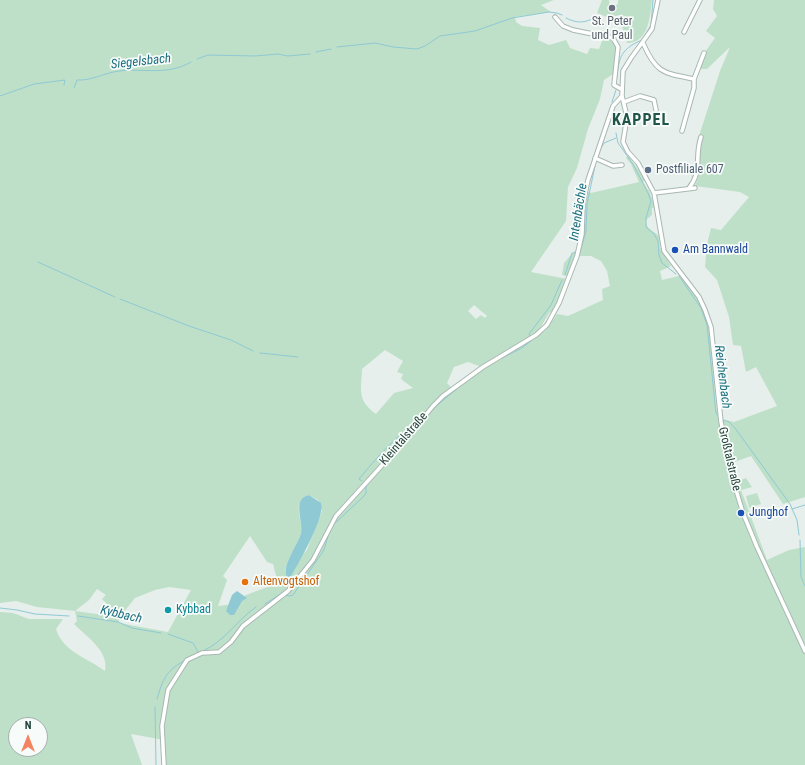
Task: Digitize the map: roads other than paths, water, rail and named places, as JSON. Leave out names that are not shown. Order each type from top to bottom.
[{"type":"street","name":"Großtalstraße","points":[[658,0],[652,29],[626,66],[619,87],[627,117],[623,135],[624,147],[638,163],[654,193],[664,251],[699,297],[711,327],[721,422],[733,480],[743,513],[805,651]]},
{"type":"street","points":[[684,32],[700,0]]},
{"type":"street","points":[[556,18],[563,26],[573,30],[613,38],[617,41],[618,47],[614,85],[619,87]]},
{"type":"street","points":[[643,43],[652,62],[660,70],[694,79]]},
{"type":"street","points":[[682,131],[694,88],[694,79],[704,53]]},
{"type":"street","name":"Kleintalstraße","points":[[164,765],[162,726],[168,690],[187,660],[202,653],[219,652],[231,642],[243,626],[288,591],[313,560],[336,516],[443,396],[484,367],[536,335],[547,325],[555,312],[577,256],[582,234],[585,191],[613,106],[622,96]]},
{"type":"street","points":[[624,102],[640,96],[654,100],[656,110]]},
{"type":"street","points":[[689,188],[697,176],[698,146],[701,137]]},
{"type":"street","points":[[595,158],[613,166],[622,165]]},
{"type":"street","points":[[654,193],[694,188]]},
{"type":"water","points":[[309,495],[321,503],[320,518],[300,561],[291,576],[287,577],[286,567],[301,533],[299,506],[304,497]]},
{"type":"water","points":[[237,591],[247,598],[242,601],[234,615],[230,615],[226,611],[232,595]]},
{"type":"waterway","name":"Reichenbach","points":[[616,84],[621,57],[628,48],[642,40],[651,25],[653,0]]},
{"type":"waterway","name":"Siegelsbach","points":[[337,47],[375,43],[393,47],[417,49],[425,46],[440,36],[475,31],[512,18],[549,12],[562,15]]},
{"type":"waterway","name":"Siegelsbach","points":[[566,18],[581,22],[588,21],[596,17]]},
{"type":"waterway","name":"Siegelsbach","points":[[316,52],[331,49]]},
{"type":"waterway","name":"Siegelsbach","points":[[197,59],[208,55],[255,56],[278,54],[288,56],[310,54]]},
{"type":"waterway","name":"Siegelsbach","points":[[74,88],[77,80],[87,79],[108,73],[128,70],[155,71],[173,69],[191,62]]},
{"type":"waterway","name":"Siegelsbach","points":[[0,96],[34,84],[65,80],[64,85]]},
{"type":"waterway","name":"Reichenbach","points":[[612,102],[616,90]]},
{"type":"waterway","name":"Reichenbach","points":[[616,133],[618,143],[633,164],[651,201],[646,218],[646,227],[654,234],[658,241],[659,255],[662,263],[676,274]]},
{"type":"waterway","name":"Intenbächle","points":[[600,150],[604,143],[616,138]]},
{"type":"waterway","name":"Intenbächle","points":[[580,252],[586,231],[587,204],[595,166]]},
{"type":"waterway","name":"Intenbächle","points":[[565,275],[572,253],[576,253]]},
{"type":"waterway","points":[[38,262],[115,297]]},
{"type":"waterway","name":"Reichenbach","points":[[679,276],[701,308],[707,325],[716,413],[719,417]]},
{"type":"waterway","name":"Intenbächle","points":[[502,358],[522,348],[532,340],[529,334],[551,305],[562,280]]},
{"type":"waterway","points":[[120,299],[189,326],[231,340],[253,351]]},
{"type":"waterway","points":[[260,353],[298,357]]},
{"type":"waterway","name":"Intenbächle","points":[[434,408],[465,382]]},
{"type":"waterway","name":"Reichenbach","points":[[723,420],[729,422],[735,428],[790,504],[797,520],[799,535]]},
{"type":"waterway","name":"Intenbächle","points":[[362,481],[359,479],[375,460],[389,445],[407,431]]},
{"type":"waterway","name":"Intenbächle","points":[[285,595],[293,595],[324,550],[329,533],[334,524],[363,497],[366,493],[366,485]]},
{"type":"waterway","name":"Reichenbach","points":[[792,509],[805,505]]},
{"type":"waterway","name":"Reichenbach","points":[[800,540],[801,577],[805,586]]},
{"type":"waterway","name":"Intenbächle","points":[[265,604],[282,593]]},
{"type":"waterway","name":"Intenbächle","points":[[203,651],[218,642],[242,618],[256,607]]},
{"type":"waterway","name":"Kybbach","points":[[0,608],[35,614],[69,616]]},
{"type":"waterway","name":"Kybbach","points":[[78,616],[118,622],[132,628],[161,633]]},
{"type":"waterway","name":"Kybbach","points":[[168,634],[193,643],[198,652]]},
{"type":"waterway","name":"Intenbächle","points":[[157,699],[166,676],[170,671],[186,660]]},
{"type":"waterway","name":"Intenbächle","points":[[155,707],[156,765]]},
{"type":"place","name":"St. Peter und Paul","points":[[612,8]]},
{"type":"place","name":"Postfiliale 607","points":[[648,170]]},
{"type":"place","name":"Am Bannwald","points":[[675,250]]},
{"type":"place","name":"Junghof","points":[[741,513]]},
{"type":"place","name":"Altenvogtshof","points":[[245,582]]},
{"type":"place","name":"Kybbad","points":[[168,610]]},
{"type":"district","name":"KAPPEL","points":[[641,121]]}]
